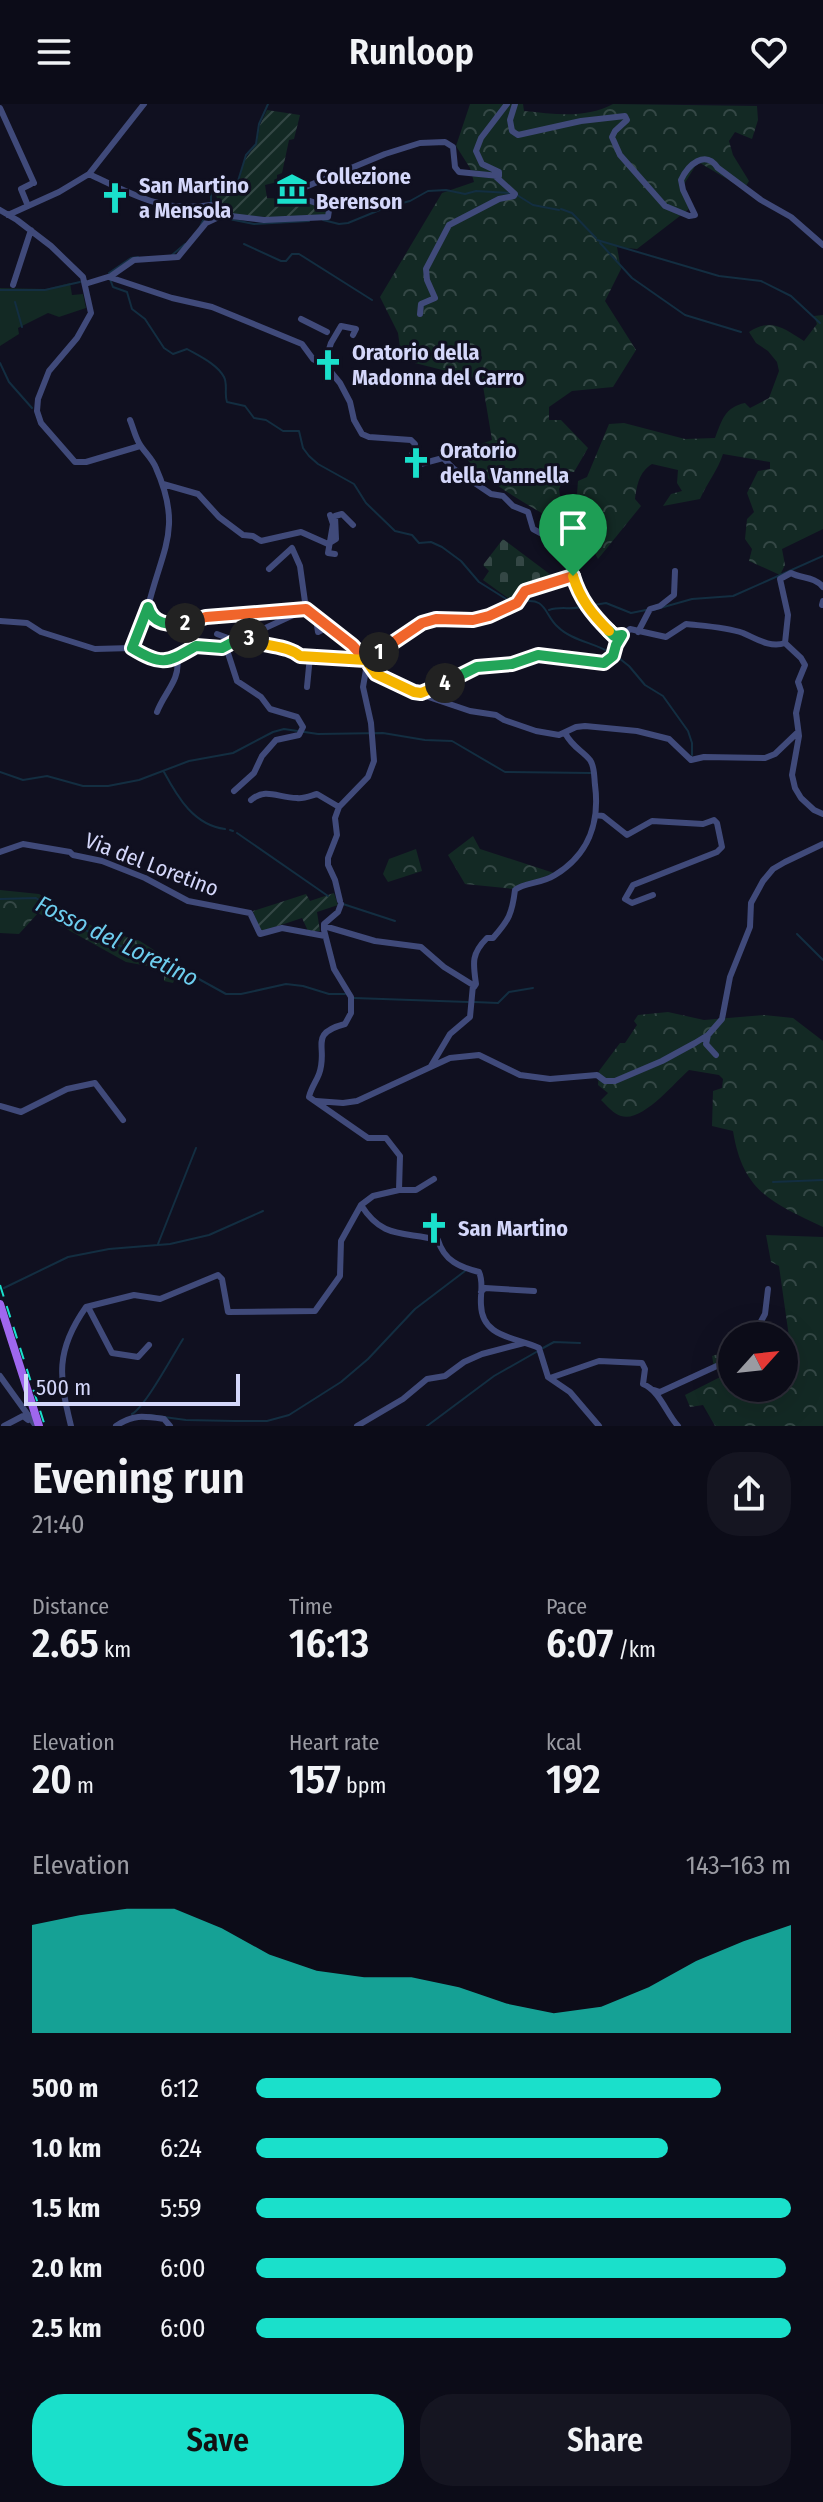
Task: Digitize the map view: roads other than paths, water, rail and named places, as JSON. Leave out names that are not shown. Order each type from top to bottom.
[{"type":"main road","points":[[0,1304],[36,1423]]},
{"type":"street","points":[[4,214],[28,206],[89,174],[144,104]]},
{"type":"street","points":[[84,281],[109,277],[134,260],[178,257],[206,223],[223,215],[264,220],[326,218],[329,210],[325,206],[301,198],[298,190],[385,154],[422,143],[445,142],[453,147],[455,167],[459,172],[500,173],[482,164],[476,151],[481,138],[507,104]]},
{"type":"street","points":[[515,104],[510,120],[512,131],[518,135],[581,121],[625,116],[627,120],[612,137],[616,149],[665,206],[689,216],[695,215],[681,180],[693,164],[706,159],[713,161],[761,200],[791,217],[823,245]]},
{"type":"street","points":[[0,108],[33,183],[21,189],[28,206]]},
{"type":"street","points":[[89,174],[111,182],[121,191],[171,207],[214,206],[223,215]]},
{"type":"street","points":[[420,314],[421,304],[435,298],[426,269],[449,225],[499,199],[515,195],[494,175]]},
{"type":"street","points":[[4,214],[31,230],[74,267],[84,281],[91,313],[77,338],[49,371],[38,399],[37,416],[75,462],[86,462],[140,446]]},
{"type":"street","points":[[13,285],[31,230]]},
{"type":"street","points":[[109,277],[172,298],[212,307],[302,344],[313,359],[324,365],[346,395],[362,434],[411,440],[415,444],[411,460],[413,466],[443,458],[491,494],[506,498],[513,506],[528,512],[533,529],[555,541],[568,555],[579,595],[587,608],[614,636],[622,635]]},
{"type":"street","points":[[301,319],[331,334]]},
{"type":"street","points":[[324,365],[331,334],[343,326],[356,329],[353,335]]},
{"type":"street","points":[[130,420],[140,446],[152,458],[170,510],[170,529],[148,607],[132,648]]},
{"type":"street","points":[[163,484],[198,494],[220,518],[243,535],[261,541],[301,532],[328,544]]},
{"type":"street","points":[[328,544],[336,539],[335,516],[342,514],[353,525]]},
{"type":"street","points":[[330,515],[333,524],[328,553],[335,554]]},
{"type":"street","points":[[269,569],[292,548],[300,566],[305,606],[316,618],[352,645],[366,662],[395,685],[470,711],[496,715],[551,734],[585,726],[654,734],[669,739],[687,759],[696,760],[704,757],[765,758],[775,754],[798,732]]},
{"type":"street","points":[[638,632],[650,609],[660,606],[674,595],[675,571]]},
{"type":"street","points":[[823,587],[812,578],[791,573],[780,579],[788,615],[785,643],[805,665],[798,682],[801,691],[796,713],[798,732],[792,775],[795,788],[807,804],[823,814]]},
{"type":"street","points":[[236,615],[248,638],[259,644],[290,649],[300,656],[366,662],[422,623],[436,619],[473,620],[489,616],[517,603],[525,591],[573,576]]},
{"type":"street","points":[[148,607],[152,617],[170,624],[305,606]]},
{"type":"street","points":[[0,621],[27,623],[41,632],[95,649],[132,648],[156,659],[177,659],[196,646],[226,647],[248,638],[305,606]]},
{"type":"street","points":[[421,693],[477,667],[512,664],[538,655],[604,663],[613,656],[622,635],[630,629],[666,637],[686,624],[743,633],[754,640],[773,644],[785,643]]},
{"type":"street","points":[[217,634],[236,641]]},
{"type":"street","points":[[226,647],[237,681],[261,697],[270,709],[297,717],[302,723],[302,732],[276,740],[262,756],[254,773],[234,791]]},
{"type":"street","points":[[307,687],[310,656]]},
{"type":"street","points":[[157,712],[161,700],[177,677],[177,659]]},
{"type":"street","points":[[324,926],[338,912],[340,902],[328,858],[337,835],[335,820],[339,807],[368,777],[374,761],[371,723],[363,687],[366,662]]},
{"type":"street","points":[[431,1066],[450,1034],[470,1017],[476,984],[473,968],[477,948],[487,938],[493,938],[506,924],[513,909],[515,890],[544,881],[578,859],[596,815],[592,762],[573,746],[565,733]]},
{"type":"street","points":[[251,800],[266,792],[299,799],[317,794],[339,807]]},
{"type":"street","points":[[596,815],[603,816],[627,835],[652,821],[717,823],[722,847],[717,852],[633,885],[625,899],[632,903],[653,895]]},
{"type":"street","name":"Via del Loretino","points":[[0,852],[23,844],[70,852],[145,878],[188,901],[250,913],[260,934],[282,928],[325,936]]},
{"type":"street","points":[[324,926],[334,969],[351,997],[352,1010],[345,1024],[330,1027],[322,1037],[319,1075],[309,1099],[343,1103],[357,1101],[450,1058],[472,1055],[486,1057],[520,1075],[550,1079],[597,1075],[605,1081],[615,1081],[662,1061],[708,1035],[724,1014],[730,977],[746,940],[751,903],[763,881],[773,869],[823,844]]},
{"type":"street","points":[[324,926],[375,941],[421,947],[474,987]]},
{"type":"street","points":[[708,1035],[706,1044],[716,1055]]},
{"type":"street","points":[[0,1106],[21,1112],[67,1089],[95,1083],[123,1120]]},
{"type":"street","points":[[316,1101],[367,1137],[386,1138],[400,1156],[399,1190]]},
{"type":"street","points":[[71,1426],[61,1385],[65,1346],[88,1307],[134,1295],[160,1299],[218,1275],[222,1279],[228,1312],[313,1312],[340,1276],[341,1241],[361,1205],[373,1196],[416,1190],[434,1179]]},
{"type":"street","points":[[361,1205],[378,1226],[395,1234],[438,1240],[439,1247],[456,1266],[479,1272],[483,1288],[482,1314],[491,1330],[539,1348],[544,1370],[550,1378],[570,1392],[599,1426]]},
{"type":"street","points":[[483,1288],[534,1291]]},
{"type":"street","points":[[761,1322],[765,1314],[768,1289]]},
{"type":"street","points":[[88,1307],[112,1353],[138,1357],[149,1345]]},
{"type":"street","points":[[357,1426],[403,1399],[427,1379],[445,1376],[482,1354],[524,1343]]},
{"type":"street","points":[[550,1378],[599,1361],[636,1361],[645,1366],[643,1384],[660,1392],[718,1365]]},
{"type":"street","points":[[0,1376],[36,1423]]},
{"type":"street","points":[[654,1390],[669,1417],[678,1426]]},
{"type":"street","points":[[4,1426],[22,1416],[36,1423]]},
{"type":"street","points":[[116,1426],[130,1417],[138,1416],[164,1419],[170,1426]]},
{"type":"waterway","points":[[211,202],[211,188],[238,181],[246,155],[256,144],[259,124],[268,104]]},
{"type":"waterway","points":[[323,220],[348,223],[410,201],[428,191],[511,193]]},
{"type":"waterway","points":[[517,195],[533,205],[559,210]]},
{"type":"waterway","points":[[200,227],[209,208]]},
{"type":"waterway","points":[[561,209],[572,213],[596,238]]},
{"type":"waterway","points":[[224,218],[254,224],[309,221]]},
{"type":"waterway","points":[[597,240],[719,276],[761,281],[791,296],[820,323]]},
{"type":"waterway","points":[[600,243],[632,278],[685,315],[741,332]]},
{"type":"waterway","points":[[172,255],[185,244]]},
{"type":"waterway","points":[[244,244],[281,261],[286,261],[292,254],[299,254],[372,300]]},
{"type":"waterway","points":[[109,273],[131,258],[138,257]]},
{"type":"waterway","points":[[110,279],[113,287],[127,292],[132,309],[145,319],[164,348],[173,354],[187,349],[221,372],[227,402],[245,406],[254,418],[266,420],[283,431],[299,431],[303,448],[309,456],[354,484],[366,503],[395,531],[412,535],[419,543],[431,542],[442,547],[461,561],[479,582],[511,602]]},
{"type":"waterway","points":[[0,290],[45,290],[80,282]]},
{"type":"waterway","points":[[15,302],[22,327]]},
{"type":"waterway","points":[[0,363],[9,382],[32,408]]},
{"type":"waterway","points":[[653,610],[692,599],[733,596],[823,556]]},
{"type":"waterway","points":[[521,602],[540,604],[563,631],[609,652]]},
{"type":"waterway","points":[[588,606],[606,603],[631,613],[646,610]]},
{"type":"waterway","points":[[549,610],[581,607]]},
{"type":"waterway","points":[[615,655],[645,685],[663,696],[688,731],[692,755]]},
{"type":"waterway","points":[[0,772],[23,780],[47,776],[83,786],[108,786],[139,780],[189,761],[233,753],[284,729],[318,734],[383,733],[452,741],[505,772],[591,773]]},
{"type":"waterway","points":[[164,772],[188,809],[204,822],[225,829]]},
{"type":"waterway","points":[[237,833],[328,896]]},
{"type":"waterway","name":"Fosso del Loretino","points":[[0,899],[36,898],[105,941],[148,955],[160,965],[188,973],[226,994],[241,994],[286,984],[329,994],[345,994]]},
{"type":"waterway","points":[[343,904],[395,921]]},
{"type":"waterway","points":[[797,934],[823,960]]},
{"type":"waterway","points":[[474,1002],[498,1003],[509,992],[533,988]]},
{"type":"waterway","name":"Fosso del Loretino","points":[[354,998],[468,1002]]},
{"type":"waterway","points":[[158,1244],[196,1148]]},
{"type":"waterway","points":[[773,1182],[823,1180]]},
{"type":"waterway","points":[[4,1288],[68,1257],[109,1249],[170,1244],[209,1235],[263,1211]]},
{"type":"waterway","points":[[149,1415],[234,1421],[267,1421],[289,1415],[341,1382],[368,1359],[415,1309],[465,1271]]},
{"type":"waterway","points":[[132,1414],[151,1391],[183,1339]]},
{"type":"waterway","points":[[543,1348],[554,1342],[580,1343]]},
{"type":"waterway","points":[[427,1426],[494,1376],[538,1351]]},
{"type":"railway","points":[[0,1285],[45,1426]]},
{"type":"place","name":"Collezione Berenson","points":[[292,189]]},
{"type":"place","name":"San Martino a Mensola","points":[[115,198]]},
{"type":"place","name":"Oratorio della Madonna del Carro","points":[[328,365]]},
{"type":"place","name":"Oratorio della Vannella","points":[[416,463]]},
{"type":"place","name":"San Martino","points":[[434,1228]]}]
